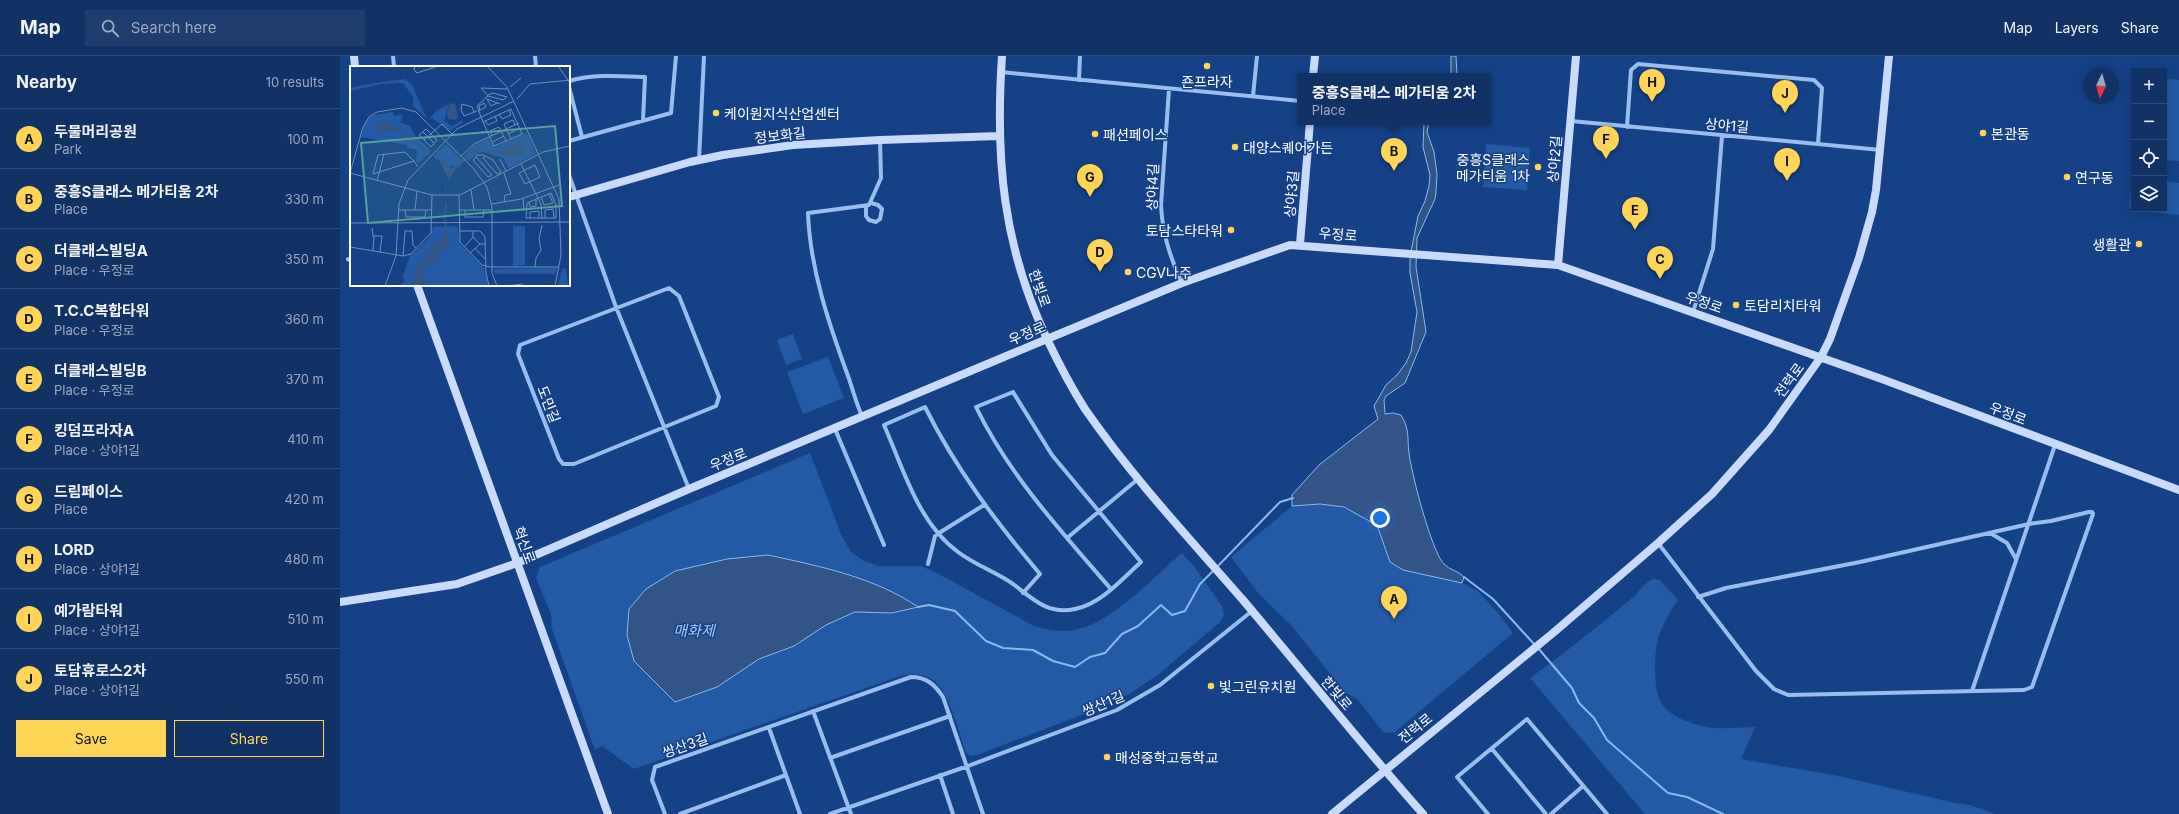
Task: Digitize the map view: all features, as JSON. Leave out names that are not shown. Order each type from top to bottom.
[{"type":"street","points":[[354,56],[355,66]]},
{"type":"street","points":[[393,56],[394,66]]},
{"type":"street","points":[[535,56],[536,66]]},
{"type":"street","points":[[570,141],[671,113],[676,56]]},
{"type":"street","points":[[699,160],[704,56]]},
{"type":"street","name":"한빛로","points":[[1002,56],[998,103],[999,136],[1006,209],[1016,258],[1028,297],[1060,366],[1084,408],[1138,478],[1252,611],[1384,770],[1423,814]]},
{"type":"street","points":[[1078,80],[1080,56]]},
{"type":"street","points":[[1253,96],[1257,56]]},
{"type":"street","points":[[1313,73],[1315,56]]},
{"type":"street","name":"상야2길","points":[[1558,265],[1576,56]]},
{"type":"street","name":"전력로","points":[[1332,814],[1553,633],[1658,543],[1712,494],[1769,430],[1821,357],[1830,339],[1867,235],[1881,150],[1889,56]]},
{"type":"street","points":[[1626,127],[1631,70],[1638,64],[1814,80],[1822,88],[1818,144]]},
{"type":"street","points":[[1001,72],[1297,101]]},
{"type":"street","points":[[570,81],[601,75],[645,77],[643,120]]},
{"type":"street","name":"상야4길","points":[[1169,89],[1161,197],[1162,221],[1168,246],[1182,283]]},
{"type":"street","points":[[570,91],[582,137]]},
{"type":"street","name":"상야1길","points":[[1571,121],[1881,150]]},
{"type":"street","name":"상야3길","points":[[1300,244],[1310,125]]},
{"type":"street","name":"정보화길","points":[[573,195],[699,160],[793,146],[880,140],[999,136]]},
{"type":"street","points":[[1693,312],[1713,249],[1722,136]]},
{"type":"street","points":[[862,418],[836,345],[824,305],[815,266],[808,213],[866,206],[871,203],[881,178],[880,140]]},
{"type":"street","points":[[570,180],[573,195],[616,307],[689,489]]},
{"type":"street","points":[[866,206],[866,216],[869,220],[876,222],[880,218],[882,209],[878,205],[871,203]]},
{"type":"street","name":"우정로","points":[[340,602],[457,584],[517,563],[689,489],[1182,283],[1273,250],[1300,244],[1558,265],[1821,357],[2179,490]]},
{"type":"street","name":"혁신로","points":[[417,286],[608,814]]},
{"type":"street","name":"도민길","points":[[665,289],[673,290],[679,296],[719,398],[716,406],[665,428],[574,464],[563,464],[558,459],[518,354],[518,350],[525,341],[616,307],[665,289]]},
{"type":"street","points":[[1023,593],[1040,574],[984,505],[952,458],[925,407],[884,425],[918,502],[939,532],[959,552],[1013,584],[1023,593],[1046,608],[1064,610],[1090,605],[1141,562],[1052,455],[1013,392],[976,407],[1012,469],[1067,538],[1110,588]]},
{"type":"street","points":[[835,429],[884,545]]},
{"type":"street","points":[[1972,691],[2055,445]]},
{"type":"street","points":[[1067,538],[1138,478]]},
{"type":"street","points":[[928,564],[936,536],[939,532],[984,505]]},
{"type":"street","points":[[1658,543],[1698,597],[1756,671],[1774,689],[1788,695],[2024,690],[2032,687],[2093,514],[2092,512],[2089,512],[2051,521],[2028,524],[1860,562],[1726,588],[1698,597]]},
{"type":"street","points":[[1990,533],[2007,543],[2016,559]]},
{"type":"street","name":"쌍산1길","points":[[830,814],[968,766],[1100,717],[1132,702],[1176,673],[1252,611]]},
{"type":"street","name":"쌍산3길","points":[[665,814],[652,780],[655,767],[769,728],[813,711],[911,678],[919,677],[936,686],[943,697],[968,766],[983,814]]},
{"type":"street","points":[[813,711],[851,814]]},
{"type":"street","points":[[830,758],[950,716]]},
{"type":"street","points":[[1488,814],[1457,777],[1527,719],[1607,814]]},
{"type":"street","points":[[769,728],[800,814]]},
{"type":"street","points":[[1492,749],[1546,814]]},
{"type":"street","points":[[680,814],[786,775]]},
{"type":"street","points":[[940,775],[953,814]]},
{"type":"street","points":[[1551,814],[1583,786]]},
{"type":"shaded area","points":[[2167,78],[2179,80],[2179,161],[2167,160]]},
{"type":"shaded area","points":[[1486,144],[1530,148],[1527,190],[1483,187]]},
{"type":"shaded area","points":[[2167,181],[2179,183],[2179,215],[2152,212],[2167,212]]},
{"type":"shaded area","points":[[2131,188],[2131,207],[2129,207]]},
{"type":"shaded area","points":[[793,334],[802,359],[786,365],[777,340]]},
{"type":"shaded area","points":[[828,357],[844,398],[803,414],[787,372]]},
{"type":"shaded area","points":[[810,453],[841,534],[851,552],[864,561],[879,566],[921,566],[937,573],[1034,626],[1051,630],[1068,631],[1079,629],[1106,617],[1133,597],[1182,553],[1194,566],[1222,606],[1224,614],[1220,622],[1159,674],[1129,694],[1100,708],[977,755],[971,756],[966,753],[953,713],[944,693],[933,680],[921,675],[900,676],[634,769],[602,746],[595,750],[552,629],[551,614],[536,578],[540,567]]},
{"type":"shaded area","points":[[1320,504],[1344,508],[1361,514],[1368,519],[1379,530],[1390,562],[1462,583],[1478,591],[1498,613],[1513,633],[1395,732],[1384,733],[1357,699],[1345,692],[1291,625],[1259,594],[1231,557],[1292,506]]},
{"type":"shaded area","points":[[1654,579],[1660,580],[1678,600],[1660,632],[1655,657],[1655,677],[1658,696],[1662,704],[1672,714],[1693,724],[1714,728],[1755,727],[1741,759],[1839,776],[1955,803],[1970,805],[1995,814],[1645,814],[1530,678],[1594,629],[1634,596],[1648,582]]},
{"type":"water","points":[[1451,56],[1456,56],[1457,73],[1451,73]]},
{"type":"water","points":[[1424,125],[1428,125],[1427,132],[1434,152],[1437,174],[1436,192],[1435,199],[1417,238],[1416,267],[1426,332],[1405,383],[1386,396],[1384,400],[1385,414],[1393,413],[1401,415],[1404,420],[1407,429],[1409,453],[1414,477],[1428,529],[1439,557],[1449,568],[1464,577],[1462,583],[1403,570],[1390,562],[1378,528],[1371,522],[1344,507],[1320,504],[1292,506],[1292,495],[1319,465],[1378,419],[1374,406],[1386,385],[1397,375],[1406,363],[1411,352],[1417,312],[1410,273],[1410,257],[1418,216],[1425,201],[1430,175],[1423,147]]},
{"type":"water","name":"매화제","points":[[768,555],[826,568],[865,580],[918,607],[892,613],[855,612],[826,625],[794,646],[759,659],[717,687],[675,702],[634,661],[627,635],[629,609],[646,589],[675,571],[727,559]]},
{"type":"waterway","points":[[1216,568],[1280,502],[1293,498]]},
{"type":"waterway","points":[[918,607],[929,605],[955,611],[986,641],[1003,648],[1033,650],[1053,661],[1075,667],[1090,657],[1105,653],[1122,634],[1138,626],[1161,605],[1172,615],[1185,611],[1200,584],[1213,571]]},
{"type":"waterway","points":[[1464,577],[1493,599],[1535,645]]},
{"type":"waterway","points":[[1538,648],[1572,688],[1579,703],[1594,718],[1607,740],[1668,793],[1687,797],[1723,814]]},
{"type":"place","name":"죤프라자","points":[[1207,66]]},
{"type":"place","name":"LORD","points":[[1652,102]]},
{"type":"place","name":"케이원지식산업센터","points":[[716,113]]},
{"type":"place","name":"토담휴로스2차","points":[[1785,113]]},
{"type":"place","name":"본관동","points":[[1983,133]]},
{"type":"place","name":"패션페이스","points":[[1095,134]]},
{"type":"place","name":"대양스퀘어가든","points":[[1235,147]]},
{"type":"place","name":"킹덤프라자A","points":[[1606,159]]},
{"type":"place","name":"중흥S클래스 메가티움 1차","points":[[1538,167]]},
{"type":"place","name":"중흥S클래스 메가티움 2차","points":[[1394,171]]},
{"type":"place","name":"연구동","points":[[2067,177]]},
{"type":"place","name":"예가람타워","points":[[1787,181]]},
{"type":"place","name":"드림페이스","points":[[1090,197]]},
{"type":"place","name":"토담스타타워","points":[[1231,230]]},
{"type":"place","name":"더클래스빌딩B","points":[[1635,230]]},
{"type":"place","name":"생활관","points":[[2139,244]]},
{"type":"place","name":"T.C.C복합타워","points":[[1100,272]]},
{"type":"place","name":"CGV나주","points":[[1128,272]]},
{"type":"place","name":"더클래스빌딩A","points":[[1660,279]]},
{"type":"place","name":"토담리치타워","points":[[1736,305]]},
{"type":"place","name":"두물머리공원","points":[[1394,619]]},
{"type":"place","name":"빛그린유치원","points":[[1211,686]]},
{"type":"place","name":"매성중학고등학교","points":[[1107,757]]}]
